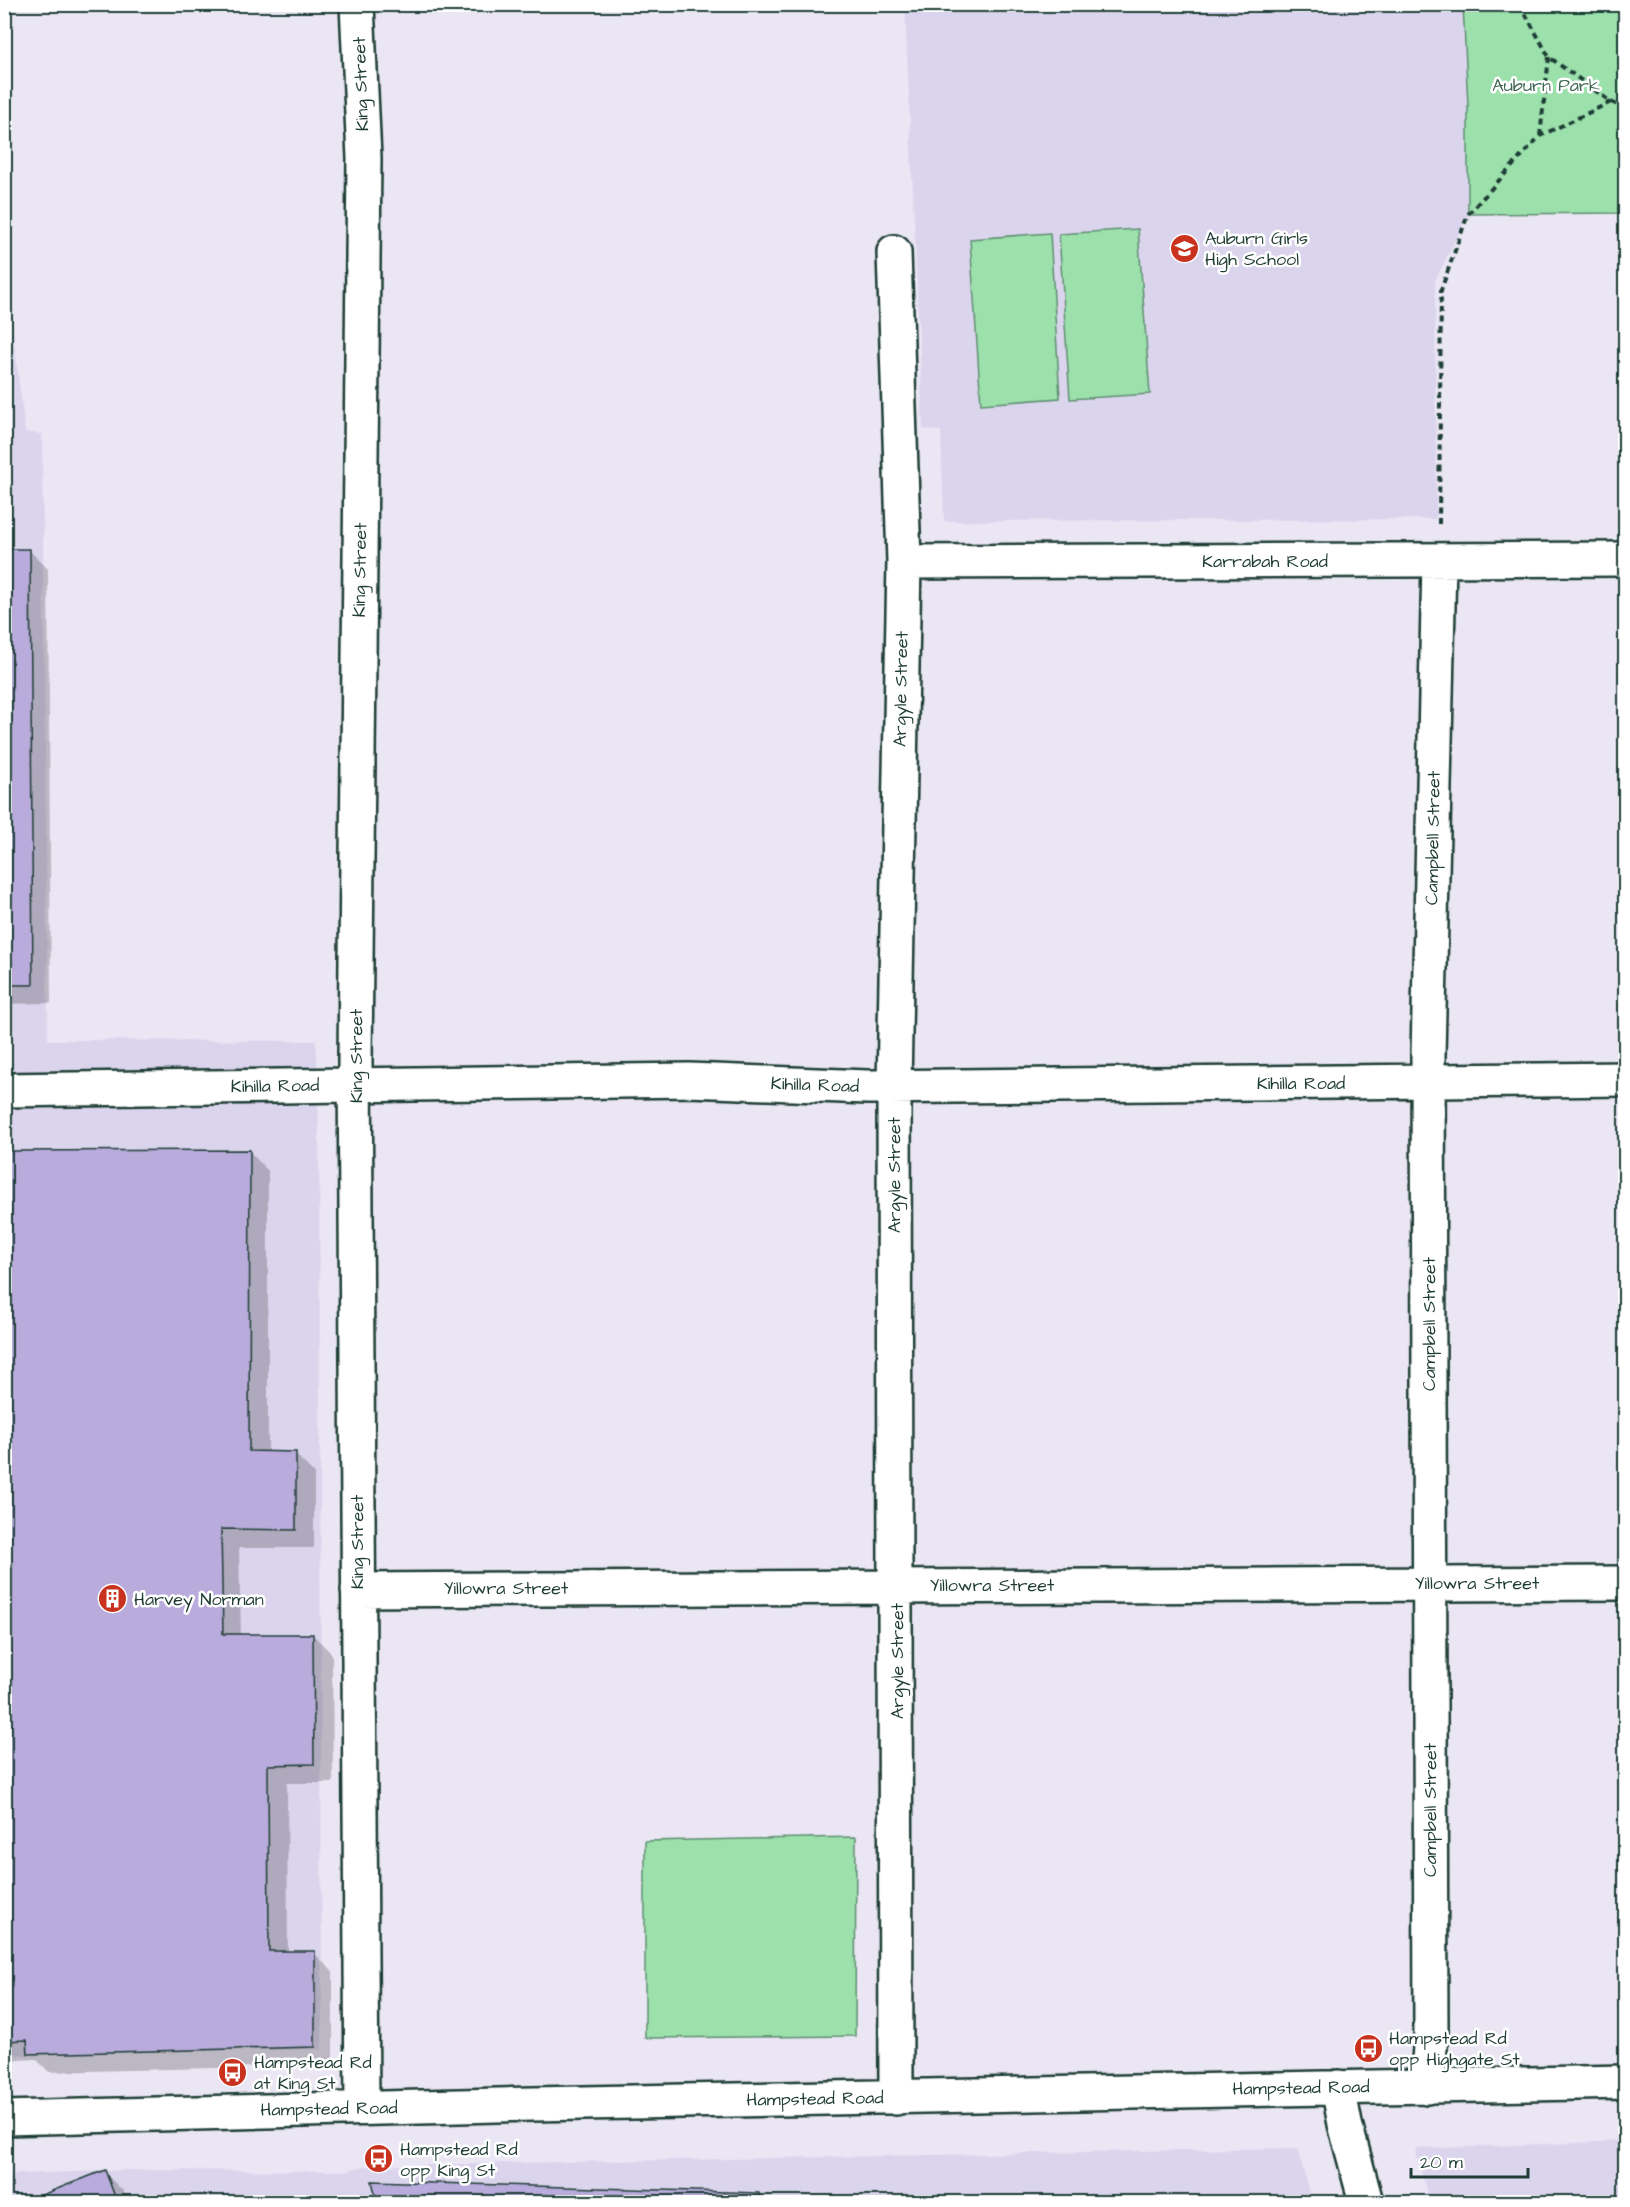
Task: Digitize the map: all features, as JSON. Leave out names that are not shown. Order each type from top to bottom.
[{"type":"street","name":"King Street","points":[[357,4],[364,158],[355,1085],[362,2108]]},
{"type":"street","name":"Argyle Street","points":[[894,252],[904,562],[894,1086],[897,1586],[896,2098]]},
{"type":"street","name":"Karrabah Road","points":[[904,562],[1626,560]]},
{"type":"street","name":"Campbell Street","points":[[1427,2086],[1431,2034],[1428,1082],[1439,561]]},
{"type":"street","name":"Kihilla Road","points":[[4,1090],[689,1080],[894,1086],[1626,1079]]},
{"type":"street","name":"Yillowra Street","points":[[358,1590],[1626,1582]]},
{"type":"street","name":"Hampstead Road","points":[[4,2118],[362,2108],[1626,2082]]},
{"type":"street","points":[[1338,2087],[1345,2124],[1366,2202]]},
{"type":"path","points":[[1520,4],[1550,57],[1611,102],[1626,109]]},
{"type":"path","points":[[1540,136],[1550,57]]},
{"type":"path","points":[[1439,561],[1441,290],[1468,214],[1540,136],[1611,102]]},
{"type":"shaded area","name":"Auburn Girls High School","points":[[905,5],[1463,5],[1468,105],[1468,214],[1435,281],[1436,519],[944,521],[941,431],[923,429]]},
{"type":"shaded area","name":"Harvey Norman","points":[[4,258],[25,432],[42,434],[48,1040],[316,1041],[319,1129],[322,2049],[5,2055]]},
{"type":"shaded area","points":[[1625,2141],[1625,2202],[1429,2202],[1415,2149]]},
{"type":"shaded area","points":[[1298,2148],[1311,2202],[5,2202],[4,2180],[13,2174],[133,2170],[345,2171],[364,2166]]},
{"type":"green space","name":"Auburn Park","points":[[1463,5],[1625,5],[1625,213],[1468,214],[1468,105]]},
{"type":"green space","points":[[1138,229],[1150,394],[1070,399],[1059,234]]},
{"type":"green space","points":[[1050,233],[1060,398],[981,404],[970,239]]},
{"type":"green space","points":[[856,1837],[855,2036],[645,2038],[645,1841]]},
{"type":"building","points":[[4,549],[30,549],[33,985],[4,985]]},
{"type":"building","name":"Harvey Norman","points":[[250,1150],[249,1451],[296,1452],[296,1530],[221,1529],[223,1634],[313,1634],[314,1764],[268,1765],[269,1951],[315,1951],[315,2047],[28,2054],[27,2040],[4,2041],[4,1151]]},
{"type":"building","points":[[105,2170],[117,2202],[24,2202]]},
{"type":"building","points":[[372,2181],[759,2193],[760,2202],[377,2202]]},
{"type":"building","points":[[136,2197],[138,2202],[122,2202]]},
{"type":"place","name":"Auburn Girls High School","points":[[1184,248]]},
{"type":"place","name":"Harvey Norman","points":[[113,1599]]},
{"type":"place","name":"Hampstead Rd opp Highgate St","points":[[1368,2048]]},
{"type":"place","name":"Hampstead Rd at King St","points":[[233,2072]]},
{"type":"place","name":"Hampstead Rd opp King St","points":[[379,2159]]}]
